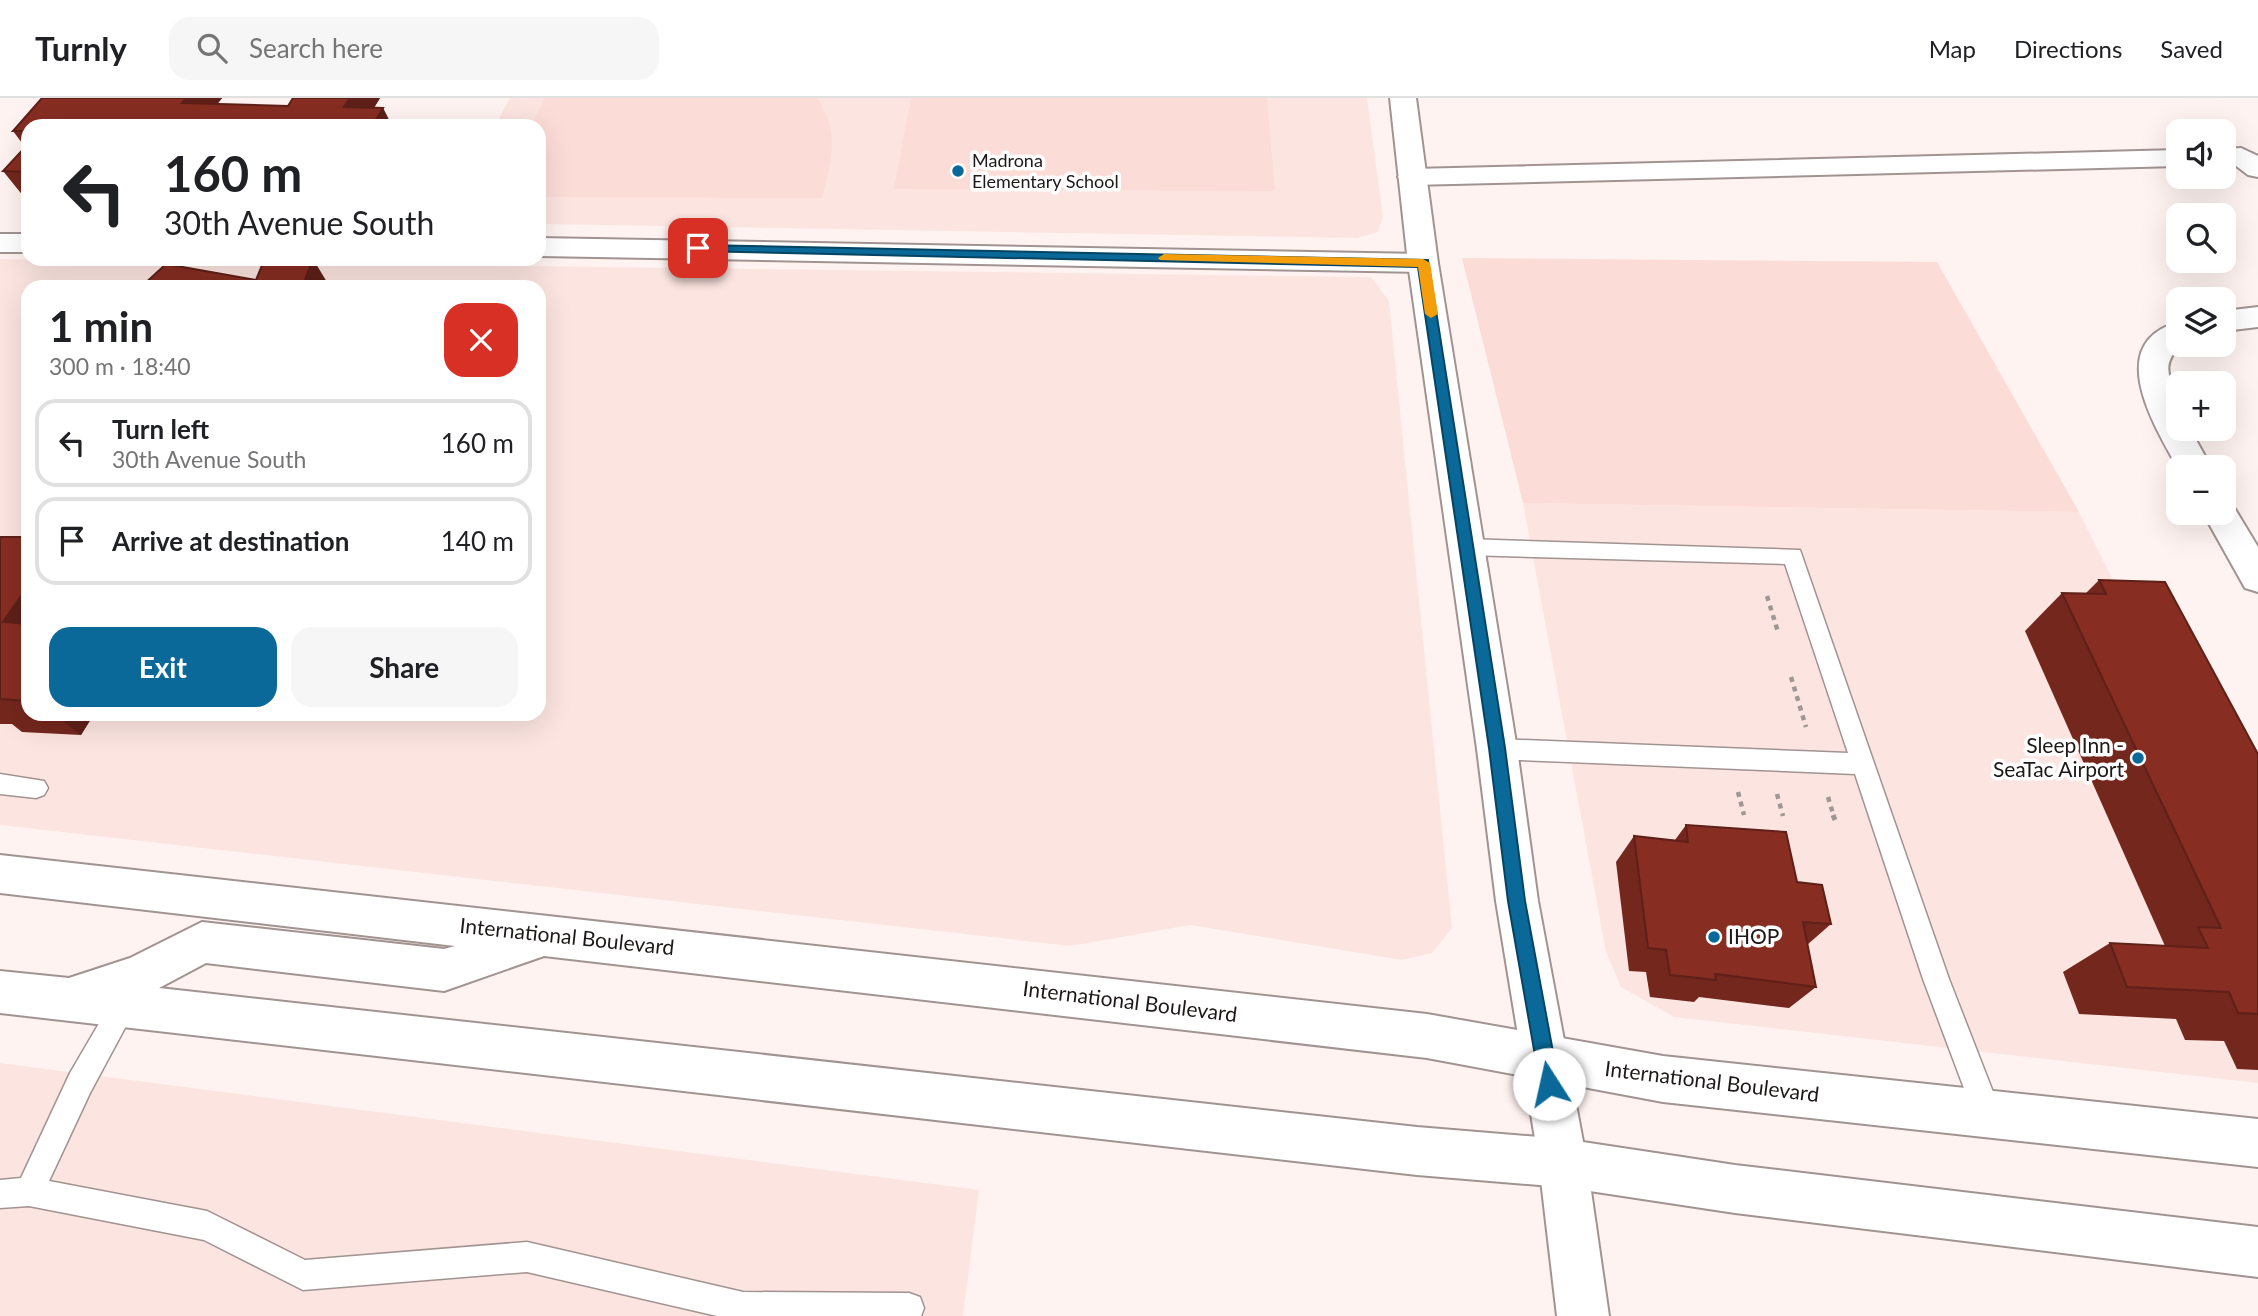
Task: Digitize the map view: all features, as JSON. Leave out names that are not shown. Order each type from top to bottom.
[{"type":"street","points":[[1403,98],[1423,263],[1497,748],[1517,901],[1563,1163],[1583,1316]]},
{"type":"street","points":[[2236,156],[2241,156],[2258,169]]},
{"type":"street","points":[[1412,177],[2166,158]]},
{"type":"street","points":[[0,243],[21,243]]},
{"type":"street","points":[[546,247],[1423,263]]},
{"type":"street","points":[[2236,320],[2258,317]]},
{"type":"street","points":[[2166,341],[2158,351],[2152,371],[2163,404],[2188,455]]},
{"type":"street","points":[[2227,525],[2258,578]]},
{"type":"street","name":"International Boulevard","points":[[0,874],[1427,1036],[1663,1079],[2258,1143]]},
{"type":"street","points":[[132,991],[202,942],[444,970],[549,935]]},
{"type":"street","points":[[0,992],[68,1000],[132,991],[1417,1151],[1563,1163],[1724,1187],[2258,1252]]},
{"type":"lane","points":[[1466,547],[1793,556],[1936,979],[1988,1115]]},
{"type":"lane","points":[[1497,748],[1864,764]]},
{"type":"lane","points":[[0,784],[36,788]]},
{"type":"lane","points":[[29,1192],[80,1083],[132,991]]},
{"type":"lane","points":[[0,1194],[29,1192],[207,1226],[303,1275],[527,1257],[743,1307],[909,1308]]},
{"type":"path","points":[[1766,593],[1778,632]]},
{"type":"path","points":[[1791,677],[1807,728]]},
{"type":"path","points":[[1735,782],[1744,815]]},
{"type":"path","points":[[1774,785],[1783,816]]},
{"type":"path","points":[[1826,793],[1835,820]]},
{"type":"shaded area","name":"Madrona Elementary School","points":[[510,98],[1367,98],[1383,217],[1378,232],[1357,238],[546,224],[546,119],[499,119]]},
{"type":"shaded area","points":[[545,98],[817,98],[832,135],[831,159],[822,198],[546,197],[546,119],[534,119]]},
{"type":"shaded area","points":[[911,98],[1267,98],[1275,191],[894,189]]},
{"type":"shaded area","points":[[1462,258],[1937,262],[2079,512],[1523,503]]},
{"type":"shaded area","points":[[0,259],[21,259],[21,266],[533,266],[1371,277],[1389,301],[1452,928],[1432,953],[1402,960],[1190,925],[1070,946],[0,825]]},
{"type":"shaded area","points":[[1523,503],[2079,512],[2258,870],[2258,1083],[1674,1017],[1621,987],[1606,952]]},
{"type":"shaded area","points":[[0,1063],[979,1190],[963,1316],[0,1316]]},
{"type":"building","points":[[42,98],[186,98],[182,103],[288,106],[293,98],[350,98],[344,107],[383,108],[376,119],[24,119]]},
{"type":"building","points":[[21,122],[21,131],[13,131]]},
{"type":"building","points":[[21,152],[21,172],[3,171]]},
{"type":"building","points":[[164,266],[256,280],[149,280]]},
{"type":"building","points":[[262,266],[310,266],[305,280],[256,280]]},
{"type":"building","points":[[0,537],[21,537],[21,596],[3,622],[21,623],[21,700],[0,699]]},
{"type":"building","points":[[2099,580],[2165,582],[2258,754],[2258,1014],[2238,1013],[2229,992],[2127,987],[2110,943],[2208,948],[2198,927],[2221,928],[2062,593],[2106,594]]},
{"type":"building","name":"IHOP","points":[[1686,825],[1786,832],[1797,882],[1822,885],[1831,924],[1803,922],[1816,987],[1715,974],[1716,980],[1670,975],[1666,950],[1648,948],[1634,836],[1688,842]]},
{"type":"slow traffic","points":[[1164,258],[1423,263],[1431,314]]},
{"type":"place","name":"Madrona Elementary School","points":[[958,171]]},
{"type":"place","name":"Sleep Inn - SeaTac Airport","points":[[2138,758]]},
{"type":"place","name":"IHOP","points":[[1714,937]]},
{"type":"route","points":[[698,248],[1423,263],[1497,748],[1517,901],[1549,1084]]}]
